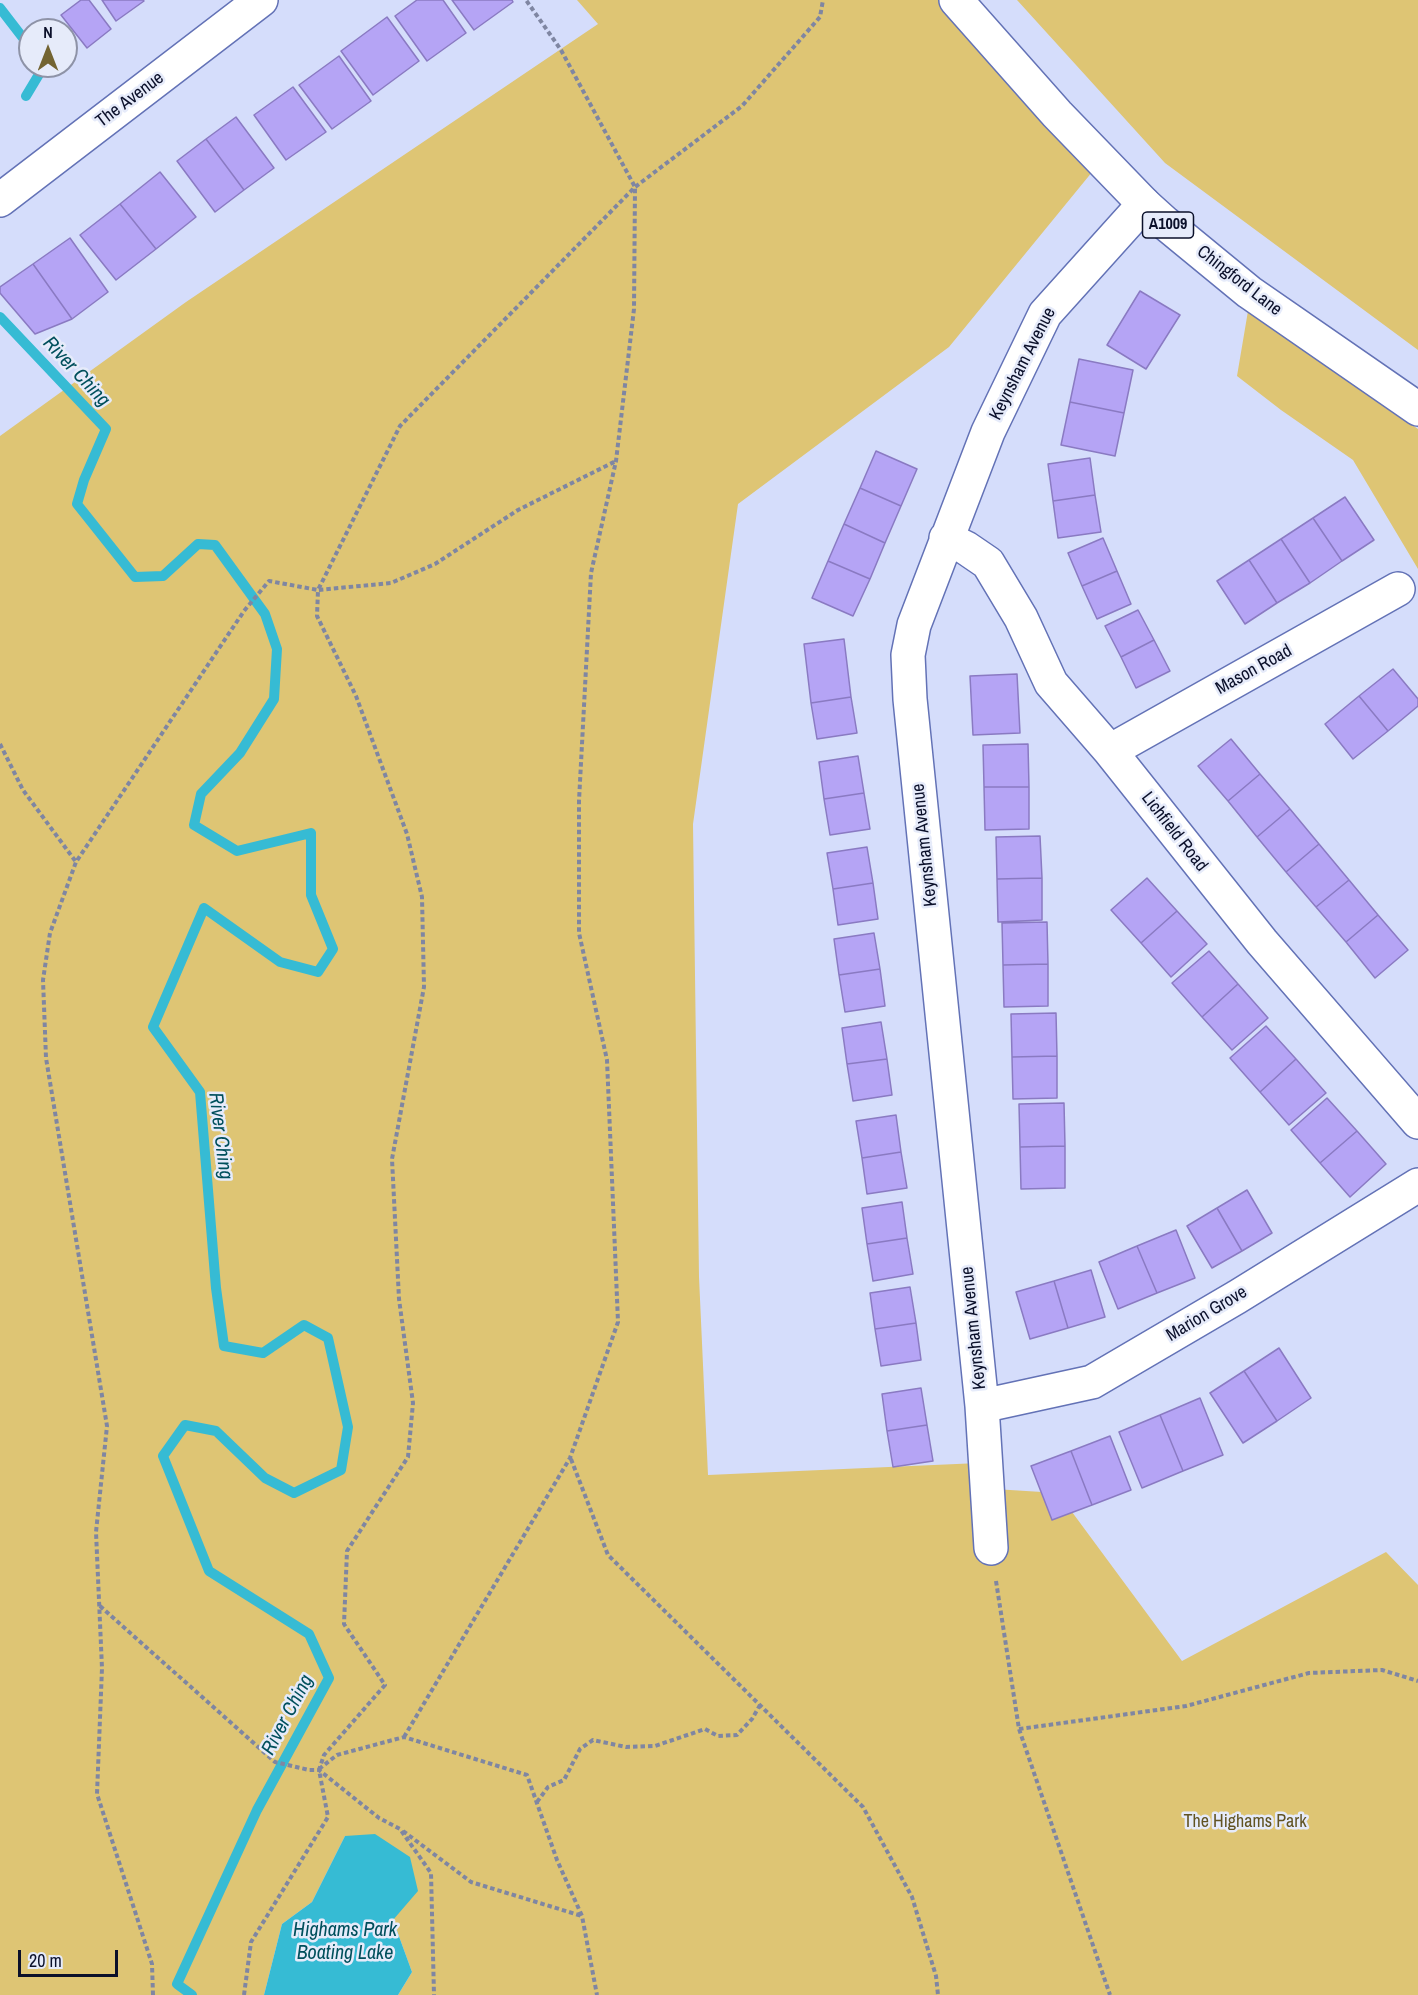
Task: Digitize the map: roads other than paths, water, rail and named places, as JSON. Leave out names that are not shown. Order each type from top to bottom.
[{"type":"street","name":"The Avenue","points":[[5,186],[261,0]]},
{"type":"street","name":"Chingford Lane","points":[[956,0],[1057,114],[1144,204],[1250,292],[1418,409]]},
{"type":"street","name":"Keynsham Avenue","points":[[991,1548],[982,1406],[910,699],[908,655],[914,625],[988,432],[1045,314],[1144,204]]},
{"type":"street","name":"Lichfield Road","points":[[946,538],[988,563],[1021,618],[1051,683],[1110,751],[1262,942],[1418,1122]]},
{"type":"street","name":"Mason Road","points":[[1110,751],[1398,589]]},
{"type":"street","name":"Marion Grove","points":[[982,1406],[1092,1382],[1237,1297],[1418,1185]]},
{"type":"water","name":"Highams Park Boating Lake","points":[[375,1834],[410,1857],[418,1891],[393,1920],[412,1972],[398,1995],[264,1995],[282,1924],[312,1902],[345,1836]]},
{"type":"waterway","name":"River Ching","points":[[0,8],[18,31]]},
{"type":"waterway","name":"River Ching","points":[[26,96],[37,78]]},
{"type":"waterway","name":"River Ching","points":[[0,317],[106,429],[84,480],[77,504],[135,577],[163,576],[198,544],[215,545],[265,614],[277,649],[274,699],[240,753],[201,794],[194,825],[237,851],[311,833],[311,895],[333,949],[318,972],[280,962],[204,908],[153,1027],[200,1092],[216,1288],[224,1346],[263,1353],[304,1325],[328,1338],[348,1427],[341,1470],[294,1493],[265,1478],[216,1431],[185,1425],[163,1456],[209,1571],[309,1634],[329,1678],[257,1810],[177,1984],[192,1995]]},
{"type":"park label","name":"The Highams Park","points":[[1245,1822]]}]
